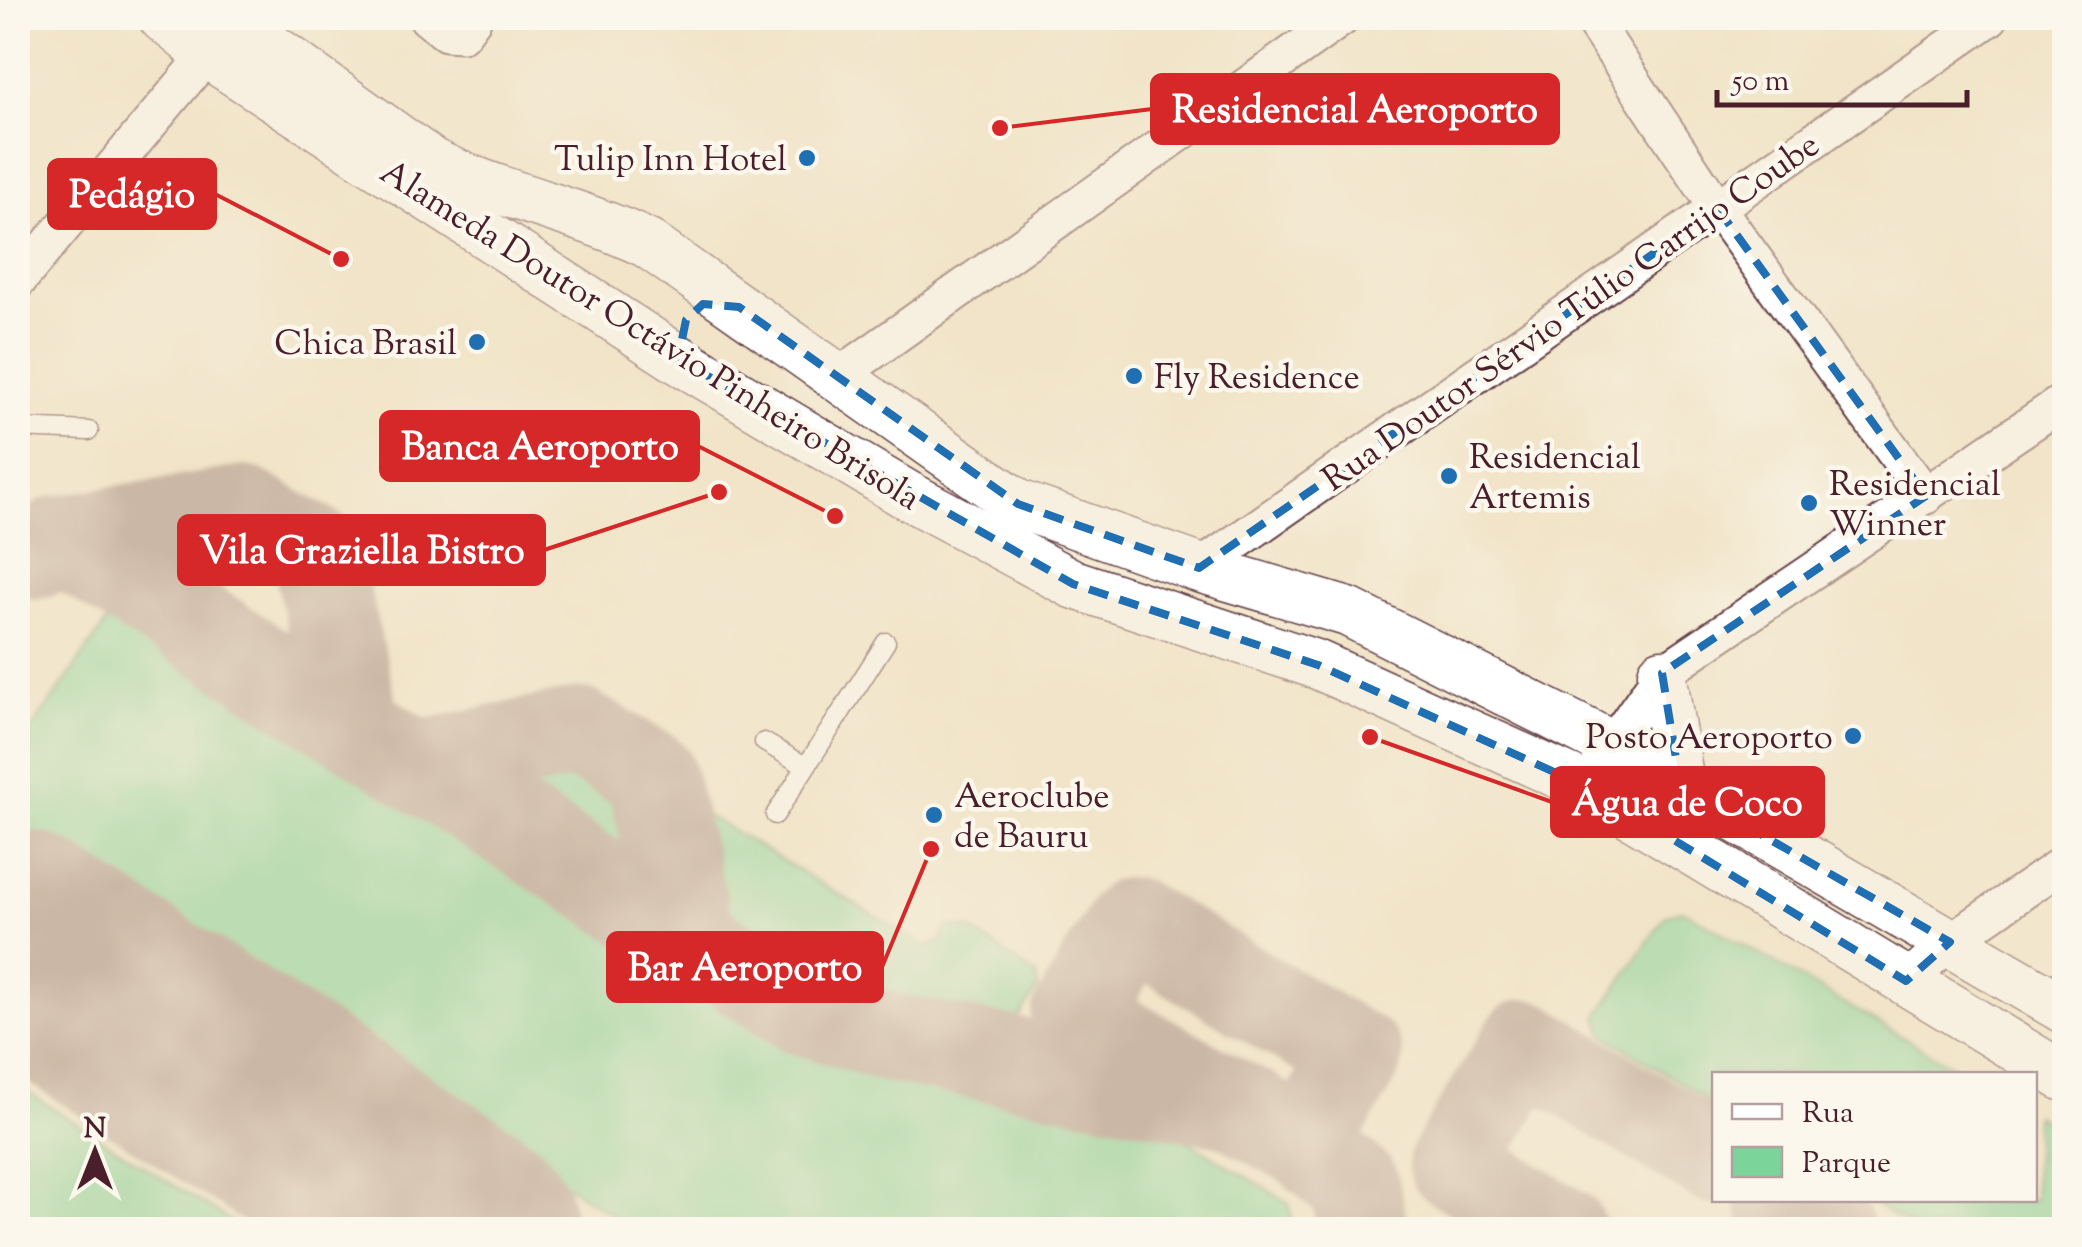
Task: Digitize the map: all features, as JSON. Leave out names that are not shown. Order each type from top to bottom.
[{"type":"street","name":"Alameda Doutor Octávio Pinheiro Brisola","points":[[163,18],[224,31],[430,162],[464,178],[633,236],[1018,504],[1198,568],[1348,612],[1611,746],[2064,1010]]},
{"type":"street","points":[[426,18],[446,33],[462,34],[474,18]]},
{"type":"street","points":[[837,377],[1342,18]]},
{"type":"street","points":[[1592,18],[1718,209],[1926,496]]},
{"type":"street","name":"Rua Doutor Sérvio Túlio Carrijo Coube","points":[[1198,568],[1990,18]]},
{"type":"street","name":"Alameda Doutor Octávio Pinheiro Brisola","points":[[224,31],[678,359],[907,495],[1074,584],[1318,664],[1584,786],[2064,1077]]},
{"type":"street","points":[[18,281],[224,31]]},
{"type":"street","points":[[678,359],[686,320],[703,304],[739,307]]},
{"type":"street","points":[[1584,786],[1662,673],[2064,402]]},
{"type":"street","points":[[1318,664],[1342,639],[1348,612]]},
{"type":"street","points":[[1662,673],[1681,789]]},
{"type":"street","points":[[1906,981],[1950,942],[2064,863]]},
{"type":"lane","points":[[18,428],[89,430]]},
{"type":"lane","points":[[775,814],[886,642]]},
{"type":"lane","points":[[764,742],[805,766]]},
{"type":"highlighted area","points":[[1718,209],[1926,496],[1662,673],[1681,789],[1950,942],[1906,981],[1585,786],[1318,665],[1073,584],[678,359],[686,320],[703,304],[739,307],[1018,504],[1199,568]]},
{"type":"green space","points":[[131,604],[808,1043],[1147,1116],[1289,1203],[1293,1229],[634,1229],[18,833],[18,749],[113,613]]},
{"type":"green space","points":[[575,744],[626,767],[632,776],[653,894],[645,898],[468,778],[471,767]]},
{"type":"green space","points":[[692,815],[706,815],[927,947],[941,942],[947,926],[970,929],[1036,975],[1038,988],[1008,1035],[993,1038],[895,1021],[832,1004],[723,942],[709,927],[679,823]]},
{"type":"green space","points":[[1683,910],[1963,1072],[1712,1072],[1712,1103],[1603,1034],[1598,1016],[1666,915]]},
{"type":"green space","points":[[18,1086],[243,1229],[18,1229]]},
{"type":"green space","points":[[2037,1116],[2064,1132],[2064,1229],[1915,1229],[1870,1202],[2037,1202]]},
{"type":"taxiway","points":[[61,540],[244,511],[315,551],[357,728]]},
{"type":"taxiway","points":[[36,554],[61,540],[803,1010],[895,1039],[1234,1104]]},
{"type":"taxiway","points":[[417,766],[579,733],[650,774],[692,940]]},
{"type":"taxiway","points":[[1131,922],[1358,1057],[1306,1144],[1076,1017],[1131,922]]},
{"type":"taxiway","points":[[1561,1230],[1453,1164],[1526,1044],[1712,1158]]},
{"type":"taxiway","points":[[1306,1144],[1355,1187],[1363,1230]]},
{"type":"taxiway","points":[[1783,1202],[1829,1230]]},
{"type":"runway","points":[[18,942],[463,1230]]},
{"type":"place","name":"Residencial Aeroporto","points":[[1000,128]]},
{"type":"place","name":"Tulip Inn Hotel","points":[[807,158]]},
{"type":"place","name":"Pedágio","points":[[341,259]]},
{"type":"place","name":"Chica Brasil","points":[[477,342]]},
{"type":"place","name":"Fly Residence","points":[[1134,376]]},
{"type":"place","name":"Residencial Artemis","points":[[1449,476]]},
{"type":"place","name":"Vila Graziella Bistro","points":[[719,492]]},
{"type":"place","name":"Residencial Winner","points":[[1809,503]]},
{"type":"place","name":"Banca Aeroporto","points":[[835,516]]},
{"type":"place","name":"Posto Aeroporto","points":[[1853,736]]},
{"type":"place","name":"Água de Coco","points":[[1370,737]]},
{"type":"place","name":"Aeroclube de Bauru","points":[[934,815]]},
{"type":"place","name":"Bar Aeroporto","points":[[931,849]]}]
